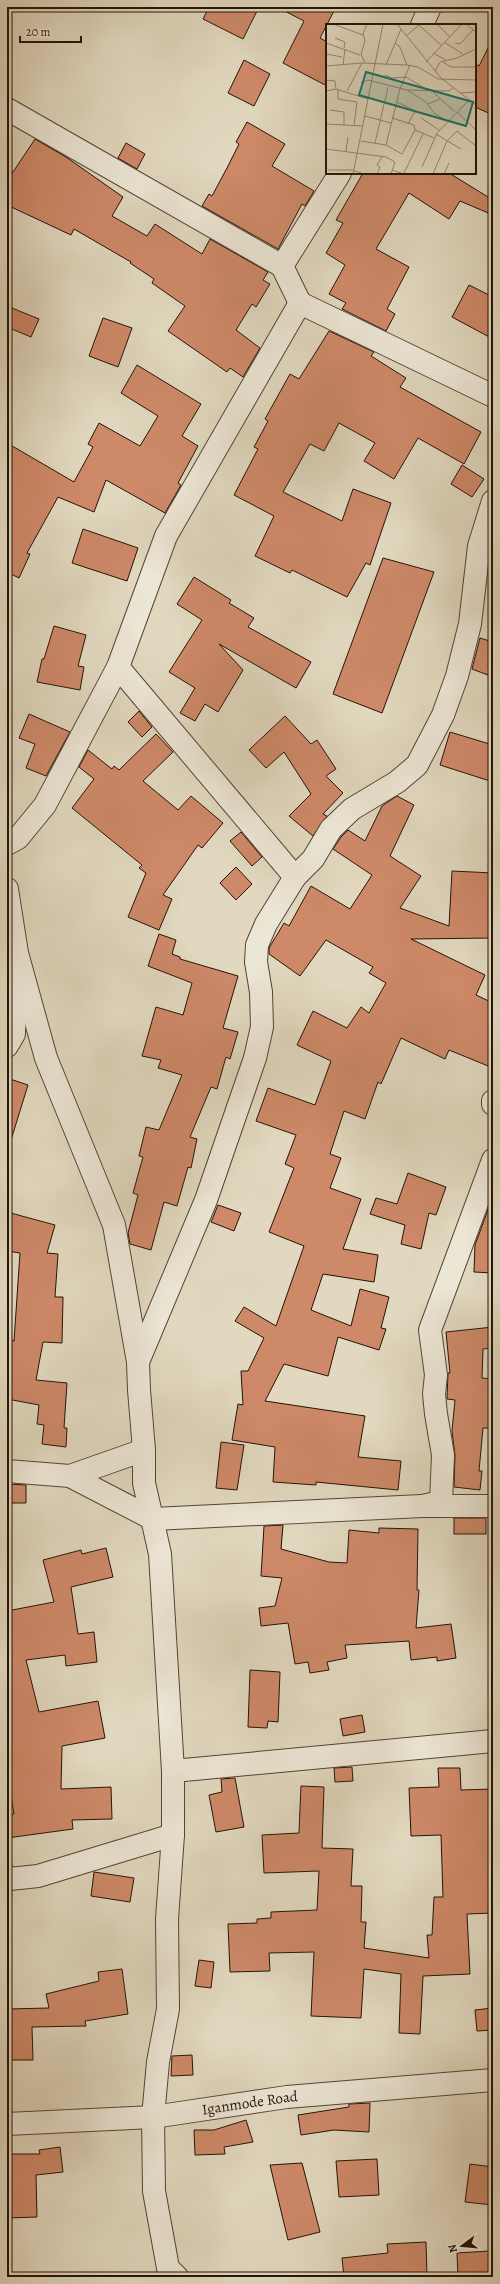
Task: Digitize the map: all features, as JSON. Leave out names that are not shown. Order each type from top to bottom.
[{"type":"street","points":[[422,24],[430,7]]},
{"type":"street","points":[[7,109],[282,266],[300,303],[493,396]]},
{"type":"street","points":[[282,266],[339,174]]},
{"type":"street","points":[[7,844],[18,838],[45,805],[118,667],[166,536],[300,303]]},
{"type":"street","points":[[138,1362],[206,1200],[252,1065],[262,1027],[261,992],[256,962],[258,945],[266,924],[295,877],[313,859],[330,829],[352,809],[397,782],[417,765],[443,714],[457,676],[470,624],[479,546],[493,501]]},
{"type":"street","points":[[118,667],[295,877]]},
{"type":"street","points":[[7,889],[17,953],[53,1081],[107,1203],[114,1225],[138,1362],[138,1390],[144,1450],[144,1483],[160,1554],[173,1771],[173,1835],[167,1919],[168,2009],[158,2062],[154,2117],[154,2191],[168,2268],[177,2277]]},
{"type":"street","points":[[7,1046],[14,1034],[17,953]]},
{"type":"street","points":[[422,1506],[440,1502],[443,1454],[436,1414],[434,1394],[436,1375],[430,1330],[493,1160]]},
{"type":"street","points":[[70,1476],[144,1450]]},
{"type":"street","points":[[7,1471],[51,1473],[70,1476],[153,1519],[422,1506],[493,1506]]},
{"type":"street","points":[[173,1771],[493,1741]]},
{"type":"street","points":[[7,1876],[10,1879],[38,1876],[173,1835]]},
{"type":"street","name":"Iganmode Road","points":[[7,2124],[154,2117],[287,2097],[493,2080]]},
{"type":"building","points":[[209,7],[259,7],[243,39],[203,19]]},
{"type":"building","points":[[277,7],[336,7],[320,38],[326,41],[326,85],[283,63],[304,21]]},
{"type":"building","points":[[493,38],[493,115],[476,107],[476,64],[479,66]]},
{"type":"building","points":[[244,60],[270,74],[254,106],[228,93]]},
{"type":"building","points":[[247,122],[285,144],[272,166],[314,191],[305,206],[302,204],[278,249],[202,206],[209,194],[212,196],[227,168],[239,144],[236,142]]},
{"type":"building","points":[[35,139],[66,157],[123,197],[112,216],[147,236],[155,224],[202,254],[210,239],[268,272],[263,280],[270,284],[256,307],[252,304],[236,330],[260,348],[243,377],[230,368],[227,372],[168,331],[185,306],[152,283],[154,279],[130,263],[131,262],[74,229],[71,235],[7,205],[7,181]]},
{"type":"building","points":[[126,143],[145,154],[137,169],[118,158]]},
{"type":"building","points":[[362,174],[451,174],[493,200],[493,215],[460,201],[449,219],[409,193],[376,249],[409,267],[387,309],[395,314],[386,331],[342,309],[346,303],[329,294],[345,265],[326,253],[343,223],[336,220]]},
{"type":"building","points":[[469,285],[493,297],[493,339],[452,317]]},
{"type":"building","points":[[7,306],[39,319],[31,337],[7,327]]},
{"type":"building","points":[[103,318],[132,328],[118,367],[89,356]]},
{"type":"building","points":[[329,331],[374,352],[371,356],[406,378],[400,387],[481,432],[464,464],[418,438],[394,479],[364,461],[375,443],[339,423],[324,451],[310,444],[283,492],[342,521],[353,489],[391,503],[370,565],[366,563],[347,597],[292,570],[290,573],[255,556],[274,516],[234,495],[258,449],[254,447],[268,421],[265,419],[290,374],[299,379]]},
{"type":"building","points":[[137,365],[201,404],[182,436],[198,446],[178,483],[181,485],[165,513],[106,480],[94,512],[58,497],[27,553],[30,554],[19,578],[7,572],[7,443],[74,482],[93,447],[88,444],[99,423],[140,446],[158,416],[121,393]]},
{"type":"building","points":[[462,465],[484,479],[472,497],[451,484]]},
{"type":"building","points":[[83,529],[138,548],[127,581],[72,563]]},
{"type":"building","points":[[383,558],[434,572],[382,713],[333,694]]},
{"type":"building","points":[[194,577],[231,600],[229,603],[254,618],[248,627],[311,662],[296,688],[219,644],[243,670],[218,712],[205,704],[195,721],[180,713],[195,688],[169,672],[202,620],[177,604]]},
{"type":"building","points":[[54,626],[86,635],[78,666],[84,667],[80,690],[37,682],[42,659],[44,659]]},
{"type":"building","points":[[480,638],[493,642],[493,677],[472,669]]},
{"type":"building","points":[[139,711],[152,727],[142,737],[128,722]]},
{"type":"building","points":[[29,714],[70,732],[46,776],[26,768],[35,744],[19,738]]},
{"type":"building","points":[[285,716],[311,744],[317,740],[336,769],[326,776],[343,793],[323,814],[327,816],[313,836],[289,816],[311,794],[284,752],[266,768],[249,750]]},
{"type":"building","points":[[450,732],[493,745],[493,782],[440,765]]},
{"type":"building","points":[[156,734],[173,752],[143,781],[178,810],[191,796],[223,823],[202,848],[198,845],[163,895],[172,899],[159,930],[128,917],[146,873],[139,868],[142,865],[72,808],[94,779],[79,767],[88,750],[112,769],[114,766],[119,770]]},
{"type":"building","points":[[397,796],[414,805],[390,856],[421,876],[400,908],[449,926],[452,871],[493,873],[493,938],[411,939],[485,975],[476,995],[493,1003],[493,1068],[449,1050],[445,1059],[401,1038],[381,1084],[378,1082],[365,1119],[344,1111],[330,1154],[341,1158],[330,1188],[361,1199],[343,1249],[378,1255],[374,1282],[323,1274],[311,1310],[351,1326],[360,1289],[389,1297],[381,1328],[386,1329],[379,1350],[338,1337],[328,1376],[284,1364],[265,1401],[365,1416],[358,1457],[401,1461],[398,1490],[316,1482],[316,1485],[273,1482],[275,1447],[232,1440],[238,1404],[243,1405],[241,1371],[248,1371],[264,1338],[235,1321],[244,1307],[276,1326],[304,1246],[269,1232],[294,1168],[285,1164],[296,1135],[256,1121],[268,1088],[315,1105],[331,1061],[297,1045],[313,1011],[347,1028],[361,1007],[369,1013],[386,983],[369,973],[373,967],[326,940],[300,976],[269,954],[269,948],[284,923],[289,926],[311,886],[350,909],[372,875],[333,849],[348,830],[365,841],[382,806]]},
{"type":"building","points":[[241,832],[262,857],[252,866],[230,841]]},
{"type":"building","points":[[236,867],[252,884],[236,900],[220,883]]},
{"type":"building","points":[[159,934],[176,940],[172,954],[180,957],[180,959],[238,976],[223,1028],[238,1032],[230,1059],[226,1057],[217,1089],[211,1087],[190,1137],[197,1139],[191,1168],[188,1167],[177,1206],[164,1202],[151,1250],[130,1244],[128,1233],[138,1195],[133,1193],[143,1157],[139,1156],[146,1127],[159,1130],[182,1075],[158,1068],[161,1060],[142,1056],[156,1007],[183,1015],[192,983],[148,966]]},
{"type":"building","points":[[7,1078],[28,1085],[11,1140],[7,1139]]},
{"type":"building","points":[[408,1173],[446,1187],[436,1215],[429,1213],[421,1249],[401,1244],[405,1225],[370,1214],[376,1198],[397,1204]]},
{"type":"building","points":[[493,1196],[493,1273],[474,1272],[475,1245]]},
{"type":"building","points":[[218,1205],[241,1213],[234,1231],[211,1222]]},
{"type":"building","points":[[7,1212],[55,1225],[47,1253],[58,1254],[55,1297],[63,1297],[62,1343],[43,1342],[36,1380],[67,1383],[64,1428],[67,1428],[66,1447],[42,1444],[44,1425],[37,1424],[39,1405],[7,1399],[7,1340],[14,1341],[20,1253],[7,1251]]},
{"type":"building","points":[[493,1327],[493,1348],[483,1349],[482,1378],[493,1379],[493,1428],[483,1428],[479,1471],[482,1471],[480,1490],[454,1487],[455,1455],[452,1431],[455,1400],[447,1399],[448,1373],[450,1373],[446,1332]]},
{"type":"building","points":[[221,1442],[244,1445],[237,1490],[216,1488]]},
{"type":"building","points":[[7,1484],[26,1485],[26,1503],[7,1503]]},
{"type":"building","points":[[454,1518],[486,1518],[486,1534],[454,1534]]},
{"type":"building","points":[[283,1525],[281,1549],[329,1562],[347,1563],[349,1530],[379,1533],[379,1528],[418,1529],[417,1590],[419,1590],[416,1628],[451,1624],[456,1658],[437,1661],[437,1657],[411,1660],[409,1641],[345,1645],[347,1658],[327,1662],[329,1670],[310,1673],[308,1662],[295,1664],[288,1623],[261,1626],[259,1608],[275,1606],[282,1578],[261,1576],[264,1526]]},
{"type":"building","points":[[106,1548],[113,1577],[71,1587],[78,1634],[94,1632],[97,1662],[66,1666],[65,1655],[26,1660],[39,1712],[98,1701],[105,1738],[62,1746],[61,1789],[111,1787],[112,1819],[72,1820],[73,1829],[7,1838],[7,1815],[14,1814],[7,1772],[7,1670],[9,1669],[7,1611],[54,1602],[43,1560],[81,1550],[82,1554]]},
{"type":"building","points":[[250,1670],[280,1672],[278,1722],[268,1721],[267,1728],[248,1727]]},
{"type":"building","points":[[362,1715],[365,1732],[343,1736],[340,1719]]},
{"type":"building","points":[[352,1767],[353,1781],[335,1782],[334,1768]]},
{"type":"building","points":[[438,1768],[460,1768],[461,1790],[493,1789],[493,1913],[467,1914],[470,1974],[423,1976],[420,2034],[399,2033],[401,1974],[364,1969],[361,2018],[311,2016],[314,1952],[269,1953],[270,1971],[230,1972],[228,1924],[257,1923],[257,1919],[271,1918],[271,1912],[317,1910],[319,1871],[264,1873],[262,1835],[299,1833],[301,1786],[324,1787],[322,1848],[353,1849],[351,1886],[362,1886],[361,1922],[366,1922],[364,1948],[429,1958],[427,1935],[432,1935],[434,1897],[443,1897],[441,1835],[411,1836],[409,1788],[439,1787]]},
{"type":"building","points":[[235,1778],[244,1827],[216,1832],[209,1795],[222,1792],[221,1779]]},
{"type":"building","points":[[94,1872],[134,1878],[130,1902],[91,1896]]},
{"type":"building","points":[[199,1960],[214,1962],[211,1988],[195,1986]]},
{"type":"building","points":[[122,1969],[128,2014],[85,2021],[86,2026],[32,2027],[33,2060],[7,2060],[7,2009],[49,2008],[46,1994],[99,1981],[98,1972]]},
{"type":"building","points":[[493,2008],[493,2030],[477,2031],[475,2010]]},
{"type":"building","points":[[192,2055],[193,2075],[171,2076],[172,2056]]},
{"type":"building","points":[[370,2103],[369,2132],[334,2130],[301,2135],[298,2115],[349,2107],[349,2104]]},
{"type":"building","points":[[246,2120],[253,2142],[224,2147],[225,2154],[195,2155],[194,2130],[214,2130]]},
{"type":"building","points":[[60,2147],[63,2172],[36,2175],[37,2217],[7,2218],[7,2154],[40,2154],[39,2150]]},
{"type":"building","points":[[377,2159],[379,2195],[339,2197],[336,2161]]},
{"type":"building","points":[[302,2163],[320,2232],[288,2240],[270,2165]]},
{"type":"building","points":[[470,2164],[493,2167],[493,2205],[465,2202]]},
{"type":"building","points":[[426,2242],[427,2277],[344,2277],[342,2258],[388,2253],[387,2244]]},
{"type":"building","points":[[490,2251],[492,2277],[458,2277],[457,2253]]}]
